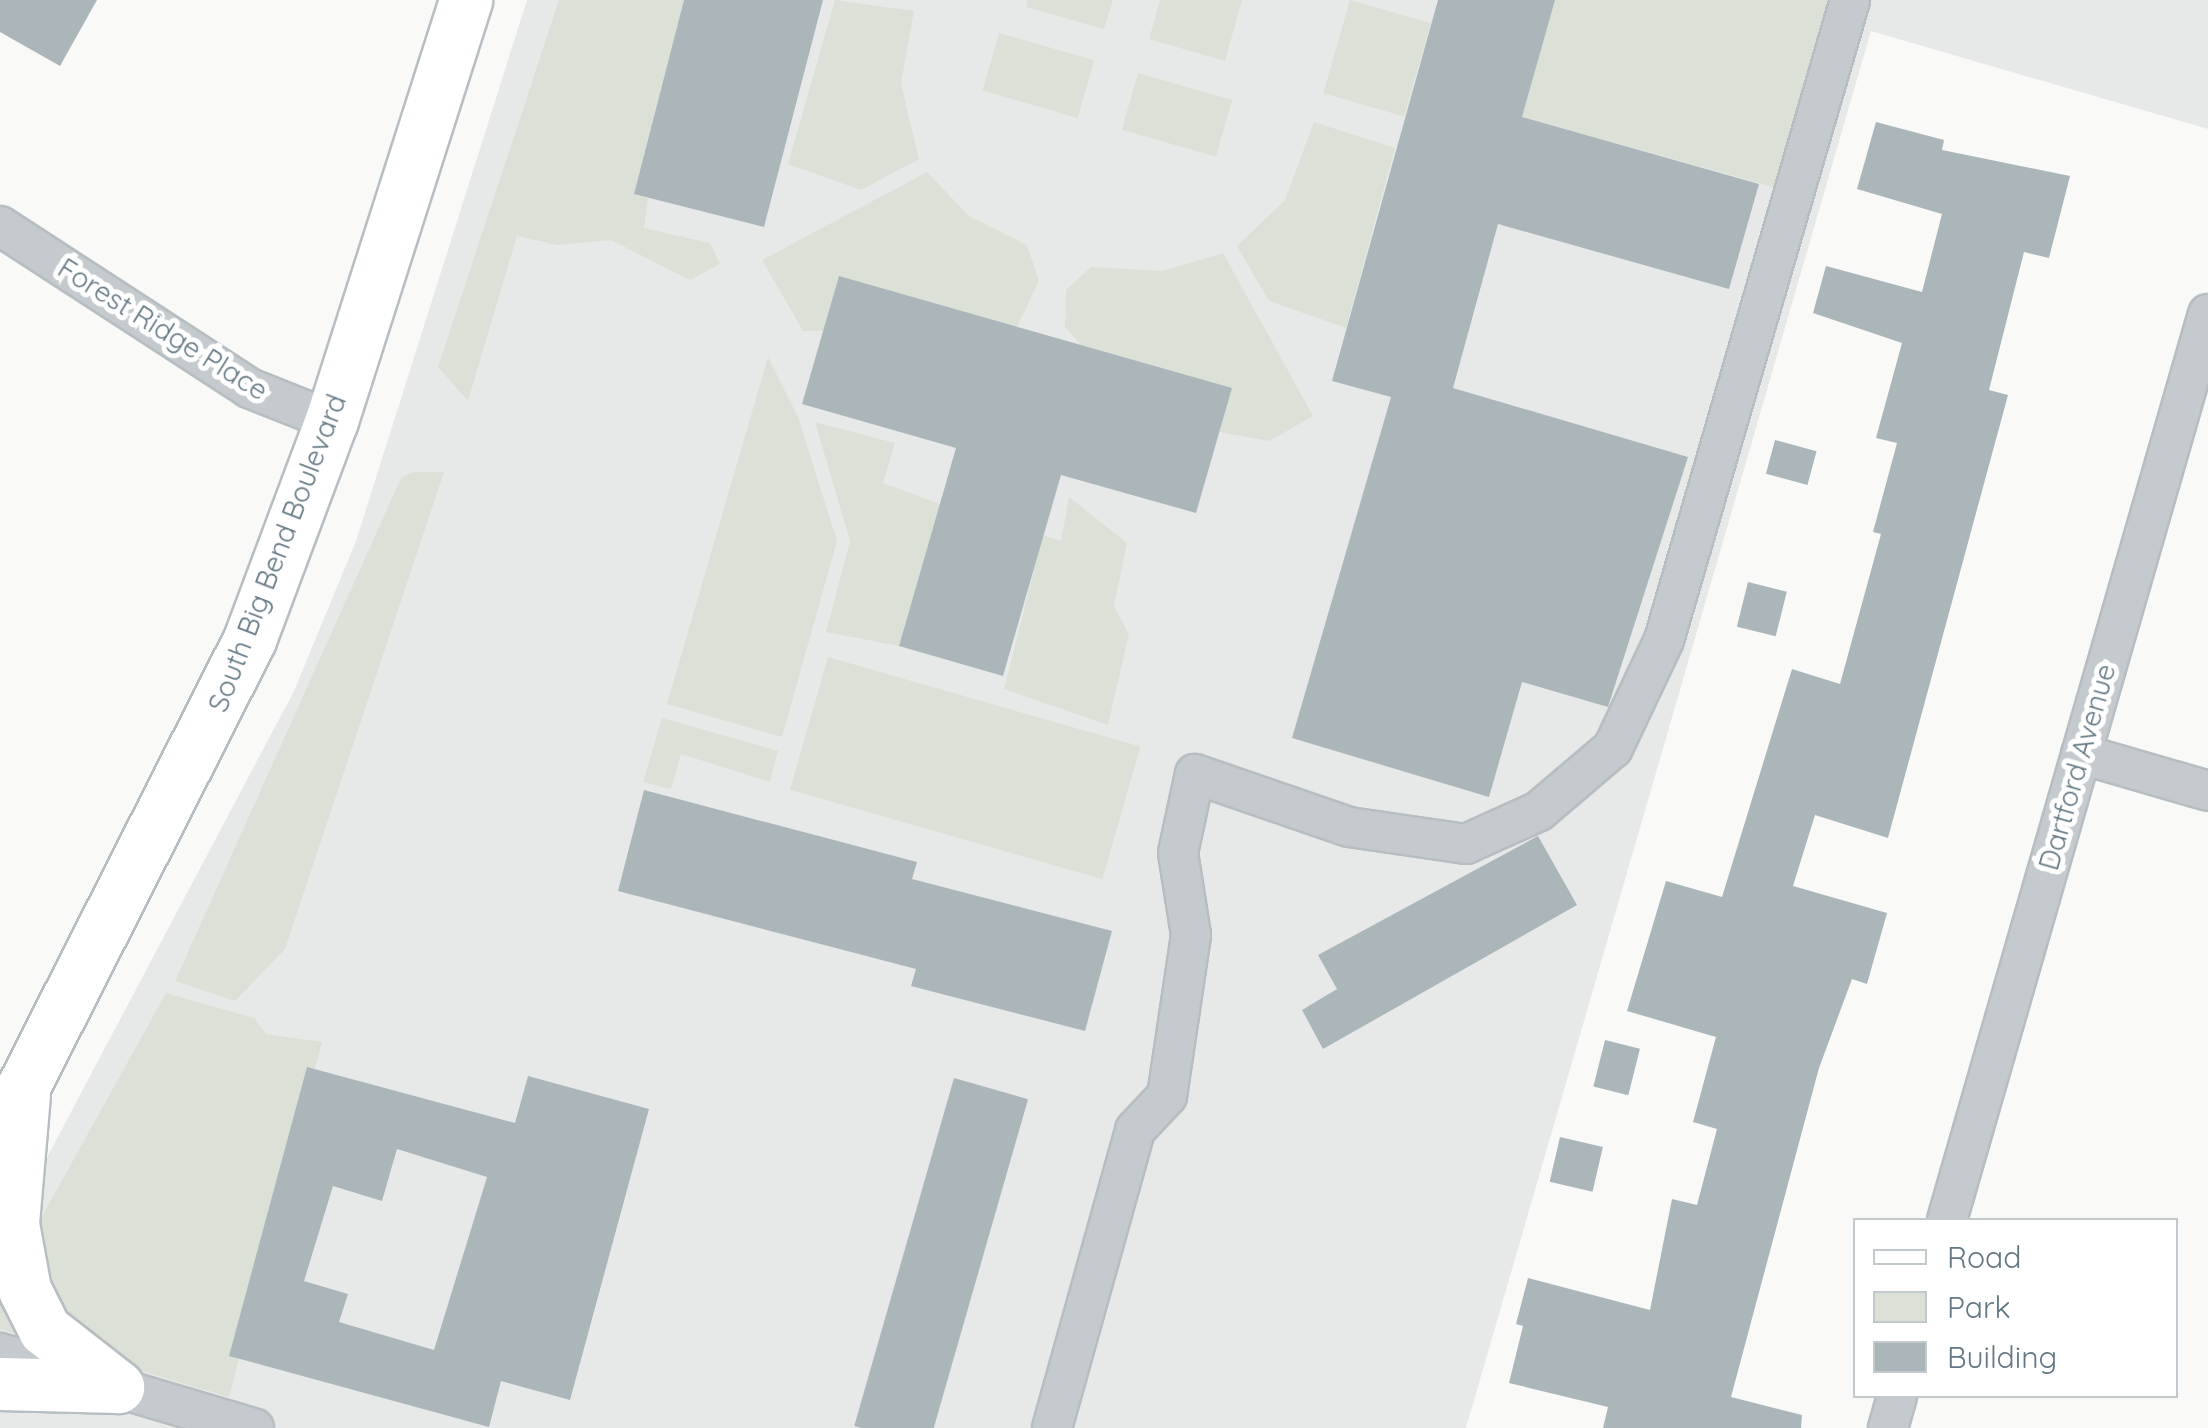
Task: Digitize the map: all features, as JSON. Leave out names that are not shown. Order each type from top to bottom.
[{"type":"main road","name":"South Big Bend Boulevard","points":[[0,1134],[250,640],[332,421],[466,0]]},
{"type":"main road","points":[[25,1087],[13,1224],[25,1290],[45,1330],[118,1387]]},
{"type":"main road","points":[[0,1384],[118,1387]]},
{"type":"street","points":[[1052,1428],[1136,1130],[1168,1096],[1190,934],[1178,853],[1195,774],[1349,828],[1466,844],[1539,812],[1612,748],[1664,640],[1850,0]]},
{"type":"street","name":"Forest Ridge Place","points":[[0,226],[249,388],[332,421]]},
{"type":"street","name":"Dartford Avenue","points":[[1948,1218],[2208,314]]},
{"type":"street","points":[[2080,754],[2208,791]]},
{"type":"street","points":[[0,1353],[254,1428]]},
{"type":"street","points":[[1888,1428],[1896,1398]]},
{"type":"shaded area","points":[[527,0],[2208,0],[2208,129],[1871,31],[1466,1428],[0,1428],[0,1246],[294,691],[356,541]]},
{"type":"green space","points":[[559,0],[684,0],[634,193],[648,198],[644,228],[710,243],[720,264],[690,280],[611,240],[557,245],[517,236],[468,401],[438,367]]},
{"type":"green space","points":[[835,0],[914,11],[901,84],[919,159],[861,190],[788,164]]},
{"type":"green space","points":[[1028,0],[1113,0],[1104,29],[1026,7]]},
{"type":"green space","points":[[1160,0],[1242,0],[1225,61],[1149,39]]},
{"type":"green space","points":[[1350,0],[1431,23],[1404,116],[1323,93]]},
{"type":"green space","points":[[1555,0],[1836,0],[1781,189],[1522,117]]},
{"type":"green space","points":[[999,33],[1094,60],[1078,118],[982,91]]},
{"type":"green space","points":[[1138,73],[1232,100],[1216,157],[1122,130]]},
{"type":"green space","points":[[1314,122],[1395,148],[1346,328],[1269,301],[1237,246],[1285,200]]},
{"type":"green space","points":[[927,172],[969,216],[1027,245],[1039,281],[1017,327],[803,331],[762,260]]},
{"type":"green space","points":[[1223,253],[1313,416],[1269,441],[1220,432],[1231,388],[1081,345],[1065,327],[1066,290],[1091,267],[1163,271]]},
{"type":"green space","points":[[768,357],[798,417],[837,541],[782,737],[667,704]]},
{"type":"green space","points":[[815,422],[895,443],[883,483],[940,504],[899,646],[826,632],[850,541]]},
{"type":"green space","points":[[413,472],[444,472],[285,949],[235,1001],[175,981],[401,478]]},
{"type":"green space","points":[[1069,497],[1127,543],[1114,606],[1129,634],[1108,725],[1004,689],[1043,535],[1061,541]]},
{"type":"green space","points":[[828,657],[1140,747],[1102,879],[790,790]]},
{"type":"green space","points":[[662,718],[778,751],[770,782],[681,754],[671,789],[643,782]]},
{"type":"green space","points":[[166,993],[254,1018],[266,1034],[322,1042],[229,1397],[0,1329],[0,1301],[25,1247]]},
{"type":"building","points":[[0,0],[97,0],[60,66],[0,32]]},
{"type":"building","points":[[684,0],[823,0],[764,227],[634,194]]},
{"type":"building","points":[[1438,0],[1555,0],[1522,117],[1759,184],[1729,289],[1498,224],[1453,388],[1688,457],[1608,707],[1522,682],[1489,797],[1292,738],[1391,397],[1332,381]]},
{"type":"building","points":[[1876,122],[1944,140],[1942,150],[2070,176],[2049,258],[2024,252],[1989,390],[2008,395],[1888,838],[1815,815],[1793,886],[1887,913],[1867,984],[1852,979],[1819,1068],[1731,1397],[1802,1415],[1801,1428],[1603,1428],[1608,1407],[1509,1383],[1523,1326],[1516,1324],[1528,1278],[1650,1310],[1672,1199],[1697,1205],[1717,1129],[1693,1122],[1716,1037],[1627,1011],[1666,881],[1722,897],[1792,669],[1840,684],[1881,534],[1873,532],[1897,443],[1876,438],[1902,343],[1813,313],[1826,266],[1922,292],[1942,214],[1857,189]]},
{"type":"building","points":[[839,276],[1232,388],[1196,513],[1061,475],[1003,676],[899,646],[956,448],[802,404]]},
{"type":"building","points":[[1775,440],[1817,451],[1807,485],[1766,474]]},
{"type":"building","points":[[1748,582],[1787,592],[1776,636],[1737,627]]},
{"type":"building","points":[[644,790],[917,862],[912,879],[1112,931],[1085,1031],[911,986],[916,969],[618,891]]},
{"type":"building","points":[[1538,836],[1577,905],[1323,1049],[1302,1010],[1337,989],[1318,955]]},
{"type":"building","points":[[1605,1040],[1640,1049],[1628,1095],[1593,1087]]},
{"type":"building","points":[[307,1067],[515,1123],[528,1076],[649,1109],[570,1400],[501,1381],[489,1427],[229,1356]],"holes":[[[397,1149],[487,1177],[434,1350],[339,1322],[348,1294],[304,1281],[333,1186],[382,1201]]]},
{"type":"building","points":[[954,1078],[1028,1099],[934,1428],[854,1426]]},
{"type":"building","points":[[1560,1137],[1603,1147],[1593,1192],[1550,1182]]}]
